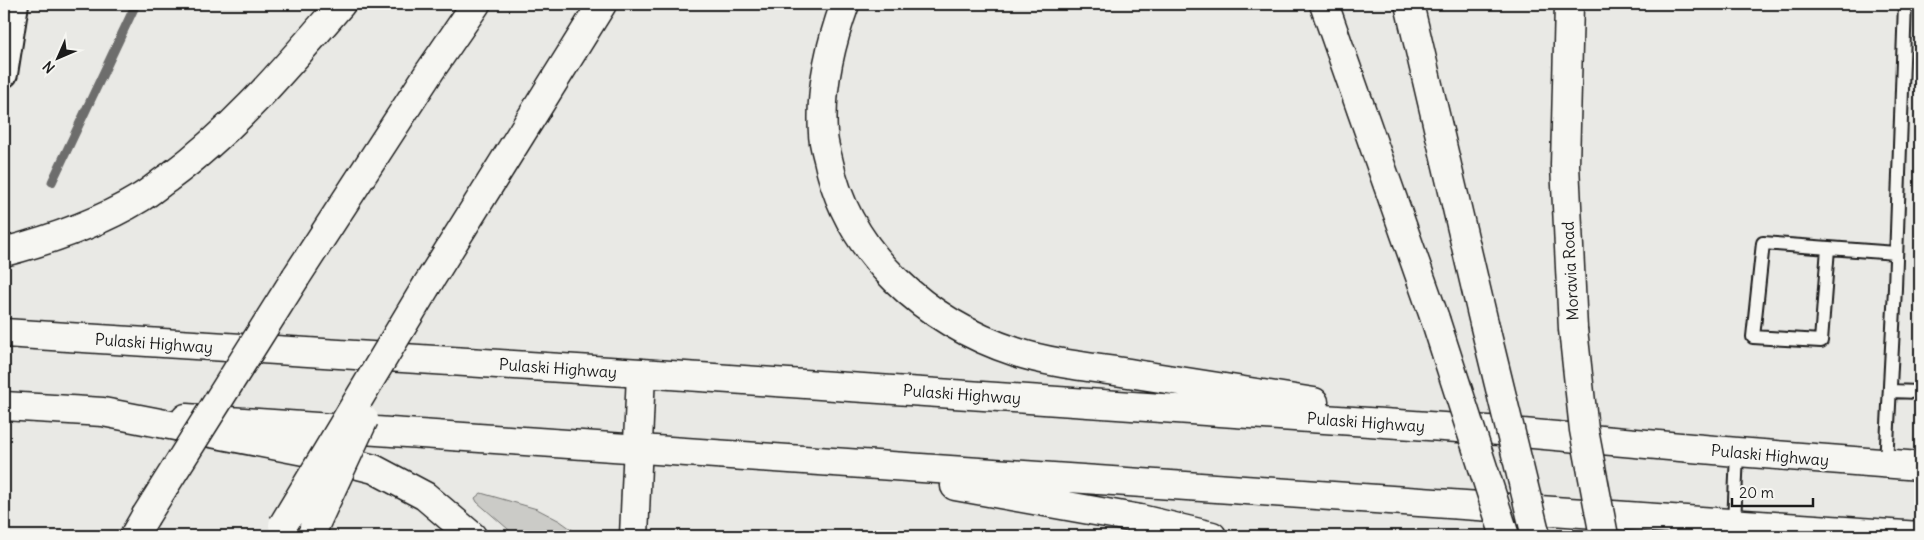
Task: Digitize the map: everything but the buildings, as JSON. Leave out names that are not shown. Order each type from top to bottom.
[{"type":"main road","points":[[4,252],[84,226],[141,198],[182,168],[241,116],[287,67],[341,4]]},
{"type":"main road","points":[[139,527],[296,277],[424,79],[476,4]]},
{"type":"main road","points":[[280,531],[427,285],[602,4]]},
{"type":"main road","points":[[845,4],[833,38],[824,86],[823,134],[833,182],[856,233],[888,273],[927,308],[967,332],[1017,352],[1078,366],[1488,430]]},
{"type":"main road","points":[[1324,4],[1435,319],[1506,536]]},
{"type":"main road","points":[[1409,4],[1536,536]]},
{"type":"main road","name":"Moravia Road","points":[[1569,4],[1565,166],[1573,329],[1584,430],[1604,536]]},
{"type":"main road","points":[[312,532],[427,285]]},
{"type":"main road","name":"Pulaski Highway","points":[[4,333],[641,373],[1488,430],[1920,466]]},
{"type":"main road","points":[[634,536],[641,373]]},
{"type":"main road","points":[[4,406],[821,462],[1734,529],[1920,536]]},
{"type":"main road","points":[[103,412],[304,451],[374,469],[425,496],[472,536]]},
{"type":"main road","points":[[821,462],[1140,519],[1212,536]]},
{"type":"street","points":[[4,74],[15,4]]},
{"type":"lane","points":[[1886,464],[1905,4]]},
{"type":"lane","points":[[1828,248],[1821,340],[1753,337],[1763,243],[1896,253]]},
{"type":"lane","points":[[1890,391],[1920,392]]},
{"type":"lane","points":[[1734,529],[1737,452]]},
{"type":"shaded area","points":[[481,493],[537,509],[560,521],[581,536],[516,536],[477,502],[475,498]]},
{"type":"waterway","points":[[52,182],[136,4]]}]
